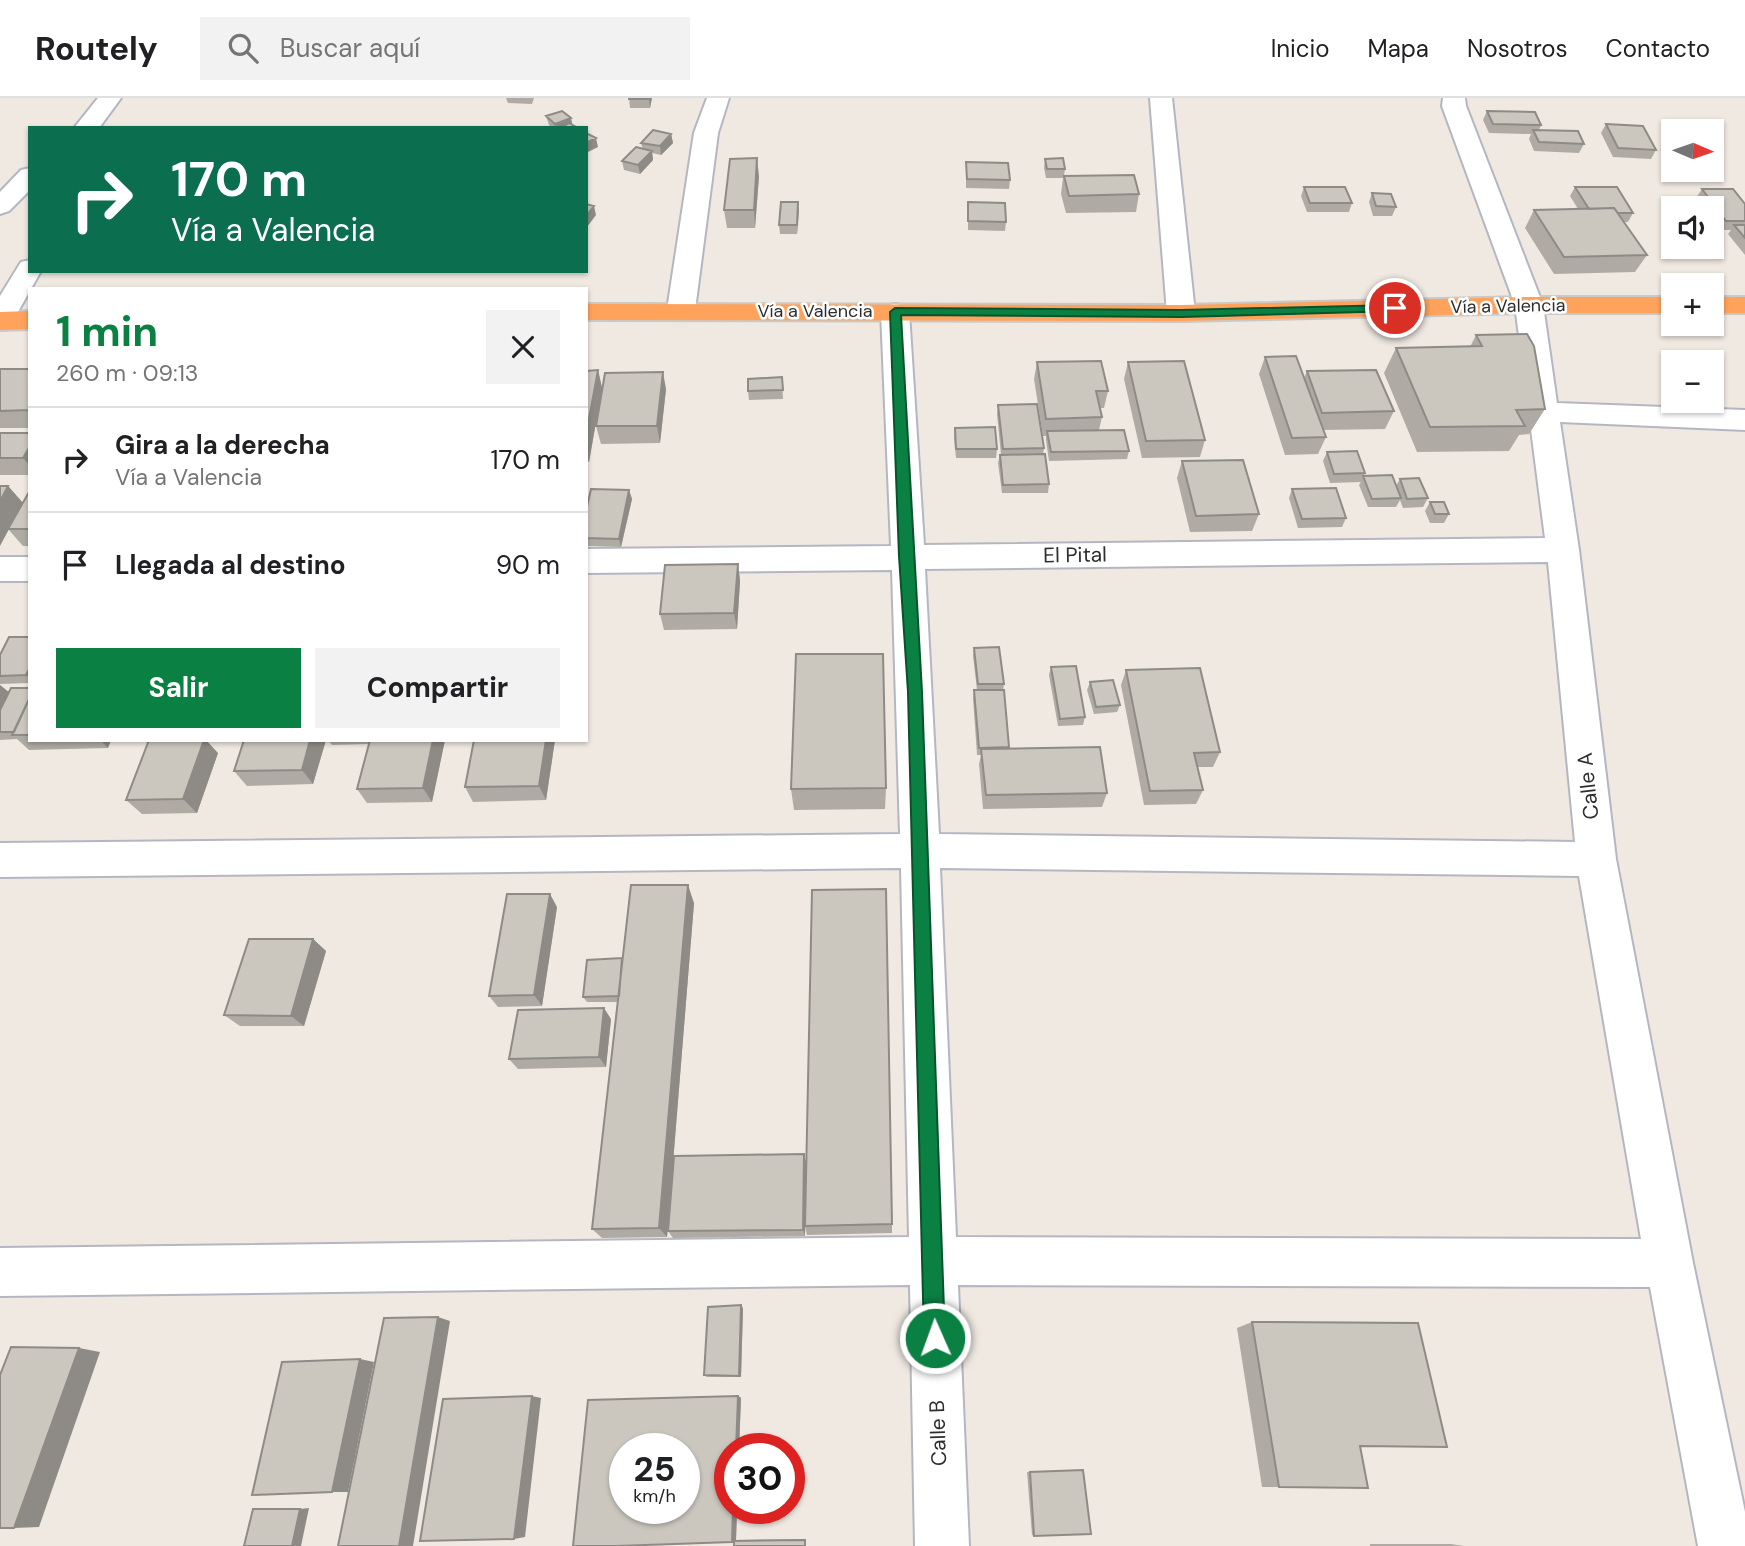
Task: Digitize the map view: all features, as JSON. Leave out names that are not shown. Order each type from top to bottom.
[{"type":"highway","points":[[1724,305],[1745,304]]},
{"type":"highway","name":"Vía a Valencia","points":[[588,312],[681,310],[1181,313],[1529,305],[1661,305]]},
{"type":"highway","points":[[0,320],[28,320]]},
{"type":"street","points":[[88,126],[110,98]]},
{"type":"street","points":[[681,310],[706,133],[718,98]]},
{"type":"street","points":[[1161,98],[1181,313]]},
{"type":"street","name":"Calle A","points":[[1454,98],[1454,106],[1529,305],[1563,550],[1596,859],[1669,1263],[1725,1546]]},
{"type":"street","points":[[0,206],[28,177]]},
{"type":"street","points":[[0,320],[28,271]]},
{"type":"street","name":"Calle B","points":[[895,312],[915,692],[942,1546]]},
{"type":"street","points":[[1544,412],[1745,421]]},
{"type":"street","name":"El Pital","points":[[588,561],[1563,550]]},
{"type":"street","points":[[0,569],[28,569]]},
{"type":"street","points":[[0,860],[921,851],[1596,859]]},
{"type":"street","points":[[0,1272],[932,1261],[1669,1263]]},
{"type":"building","points":[[562,111],[571,118],[555,124],[546,116]]},
{"type":"building","points":[[1487,111],[1535,112],[1541,125],[1493,124]]},
{"type":"building","points":[[1606,124],[1643,126],[1656,150],[1618,148]]},
{"type":"building","points":[[653,130],[671,134],[660,146],[641,143]]},
{"type":"building","points":[[1533,130],[1578,131],[1584,144],[1539,142]]},
{"type":"building","points":[[588,134],[596,138],[588,142]]},
{"type":"building","points":[[636,147],[652,151],[638,165],[622,161]]},
{"type":"building","points":[[757,158],[754,210],[724,210],[730,159]]},
{"type":"building","points":[[1063,158],[1065,169],[1047,169],[1045,159]]},
{"type":"building","points":[[966,162],[1008,163],[1010,180],[967,179]]},
{"type":"building","points":[[1134,175],[1139,194],[1069,196],[1064,176]]},
{"type":"building","points":[[1304,187],[1345,187],[1352,203],[1310,203]]},
{"type":"building","points":[[1575,187],[1617,187],[1633,213],[1618,213],[1614,208],[1589,209]]},
{"type":"building","points":[[1702,189],[1733,189],[1745,204],[1745,221],[1726,221],[1724,196],[1707,196]]},
{"type":"building","points":[[1372,193],[1391,194],[1396,207],[1376,206]]},
{"type":"building","points":[[781,202],[798,202],[797,225],[779,225]]},
{"type":"building","points":[[968,202],[1005,203],[1006,222],[968,221]]},
{"type":"building","points":[[1614,208],[1647,255],[1564,257],[1534,210]]},
{"type":"building","points":[[1734,225],[1745,225],[1745,238]]},
{"type":"building","points":[[1527,334],[1534,346],[1545,409],[1516,410],[1525,426],[1430,427],[1396,348],[1482,346],[1476,335]]},
{"type":"building","points":[[1296,356],[1326,437],[1292,438],[1265,357]]},
{"type":"building","points":[[1101,361],[1108,391],[1096,391],[1102,417],[1046,419],[1037,362]]},
{"type":"building","points":[[1184,361],[1205,440],[1146,441],[1128,362]]},
{"type":"building","points":[[0,369],[28,369],[28,410],[0,411]]},
{"type":"building","points":[[598,370],[588,424],[588,371]]},
{"type":"building","points":[[1376,370],[1394,411],[1322,413],[1307,371]]},
{"type":"building","points":[[663,372],[657,426],[596,426],[605,373]]},
{"type":"building","points":[[782,377],[783,390],[748,391],[748,379]]},
{"type":"building","points":[[1037,404],[1044,448],[1003,449],[998,405]]},
{"type":"building","points":[[995,427],[997,449],[956,449],[955,428]]},
{"type":"building","points":[[1124,430],[1129,451],[1051,452],[1047,431]]},
{"type":"building","points":[[0,433],[28,433],[28,449],[23,458],[0,458]]},
{"type":"building","points":[[1357,451],[1365,473],[1334,474],[1327,452]]},
{"type":"building","points":[[1045,454],[1049,484],[1003,485],[1000,455]]},
{"type":"building","points":[[1243,460],[1259,514],[1196,516],[1182,461]]},
{"type":"building","points":[[1392,475],[1401,498],[1372,499],[1363,476]]},
{"type":"building","points":[[1419,478],[1428,498],[1407,499],[1400,479]]},
{"type":"building","points":[[0,486],[8,486],[0,501]]},
{"type":"building","points":[[1336,488],[1346,518],[1302,519],[1292,489]]},
{"type":"building","points":[[591,489],[629,490],[619,539],[588,538],[588,502]]},
{"type":"building","points":[[28,494],[28,529],[8,529]]},
{"type":"building","points":[[1430,502],[1444,502],[1449,514],[1435,514]]},
{"type":"building","points":[[738,564],[734,613],[660,614],[665,565]]},
{"type":"building","points":[[9,637],[28,637],[26,675],[0,676],[0,655]]},
{"type":"building","points":[[999,647],[1004,684],[978,684],[974,648]]},
{"type":"building","points":[[796,654],[883,654],[886,788],[791,789]]},
{"type":"building","points":[[1076,666],[1085,717],[1060,719],[1051,667]]},
{"type":"building","points":[[1200,668],[1220,752],[1194,753],[1203,790],[1150,791],[1126,670]]},
{"type":"building","points":[[1113,680],[1120,705],[1096,707],[1090,682]]},
{"type":"building","points":[[11,688],[28,688],[28,701],[14,732],[0,732],[0,710]]},
{"type":"building","points":[[974,690],[1004,690],[1009,747],[979,748]]},
{"type":"building","points":[[28,701],[28,735],[12,735]]},
{"type":"building","points":[[148,742],[203,742],[183,799],[126,800]]},
{"type":"building","points":[[243,742],[309,742],[302,770],[234,771]]},
{"type":"building","points":[[369,742],[433,742],[423,788],[357,789]]},
{"type":"building","points":[[474,742],[546,742],[539,786],[465,787]]},
{"type":"building","points":[[1100,747],[1107,793],[986,795],[981,749]]},
{"type":"building","points":[[631,885],[688,885],[659,1228],[592,1229]]},
{"type":"building","points":[[886,889],[892,1224],[805,1226],[812,890]]},
{"type":"building","points":[[507,894],[550,894],[534,995],[489,996]]},
{"type":"building","points":[[249,939],[313,939],[291,1016],[224,1015]]},
{"type":"building","points":[[622,958],[619,996],[583,997],[587,960]]},
{"type":"building","points":[[604,1008],[599,1057],[509,1059],[518,1010]]},
{"type":"building","points":[[804,1154],[803,1230],[668,1231],[674,1156]]},
{"type":"building","points":[[741,1305],[739,1376],[704,1375],[708,1307]]},
{"type":"building","points":[[438,1317],[399,1546],[338,1546],[384,1318]]},
{"type":"building","points":[[1252,1322],[1418,1323],[1447,1447],[1360,1446],[1368,1488],[1279,1487]]},
{"type":"building","points":[[11,1347],[79,1348],[14,1528],[0,1528],[0,1375]]},
{"type":"building","points":[[360,1359],[332,1492],[252,1495],[282,1362]]},
{"type":"building","points":[[532,1396],[514,1539],[420,1541],[443,1399]]},
{"type":"building","points":[[738,1396],[737,1433],[714,1433],[714,1524],[733,1524],[732,1542],[573,1546],[588,1400]]},
{"type":"building","points":[[1083,1470],[1091,1534],[1034,1536],[1030,1472]]},
{"type":"building","points":[[253,1509],[300,1509],[292,1546],[244,1546]]},
{"type":"building","points":[[805,1540],[805,1546],[734,1546],[734,1541]]},
{"type":"route","points":[[935,1338],[915,692],[895,312],[1181,313],[1395,308]]}]
